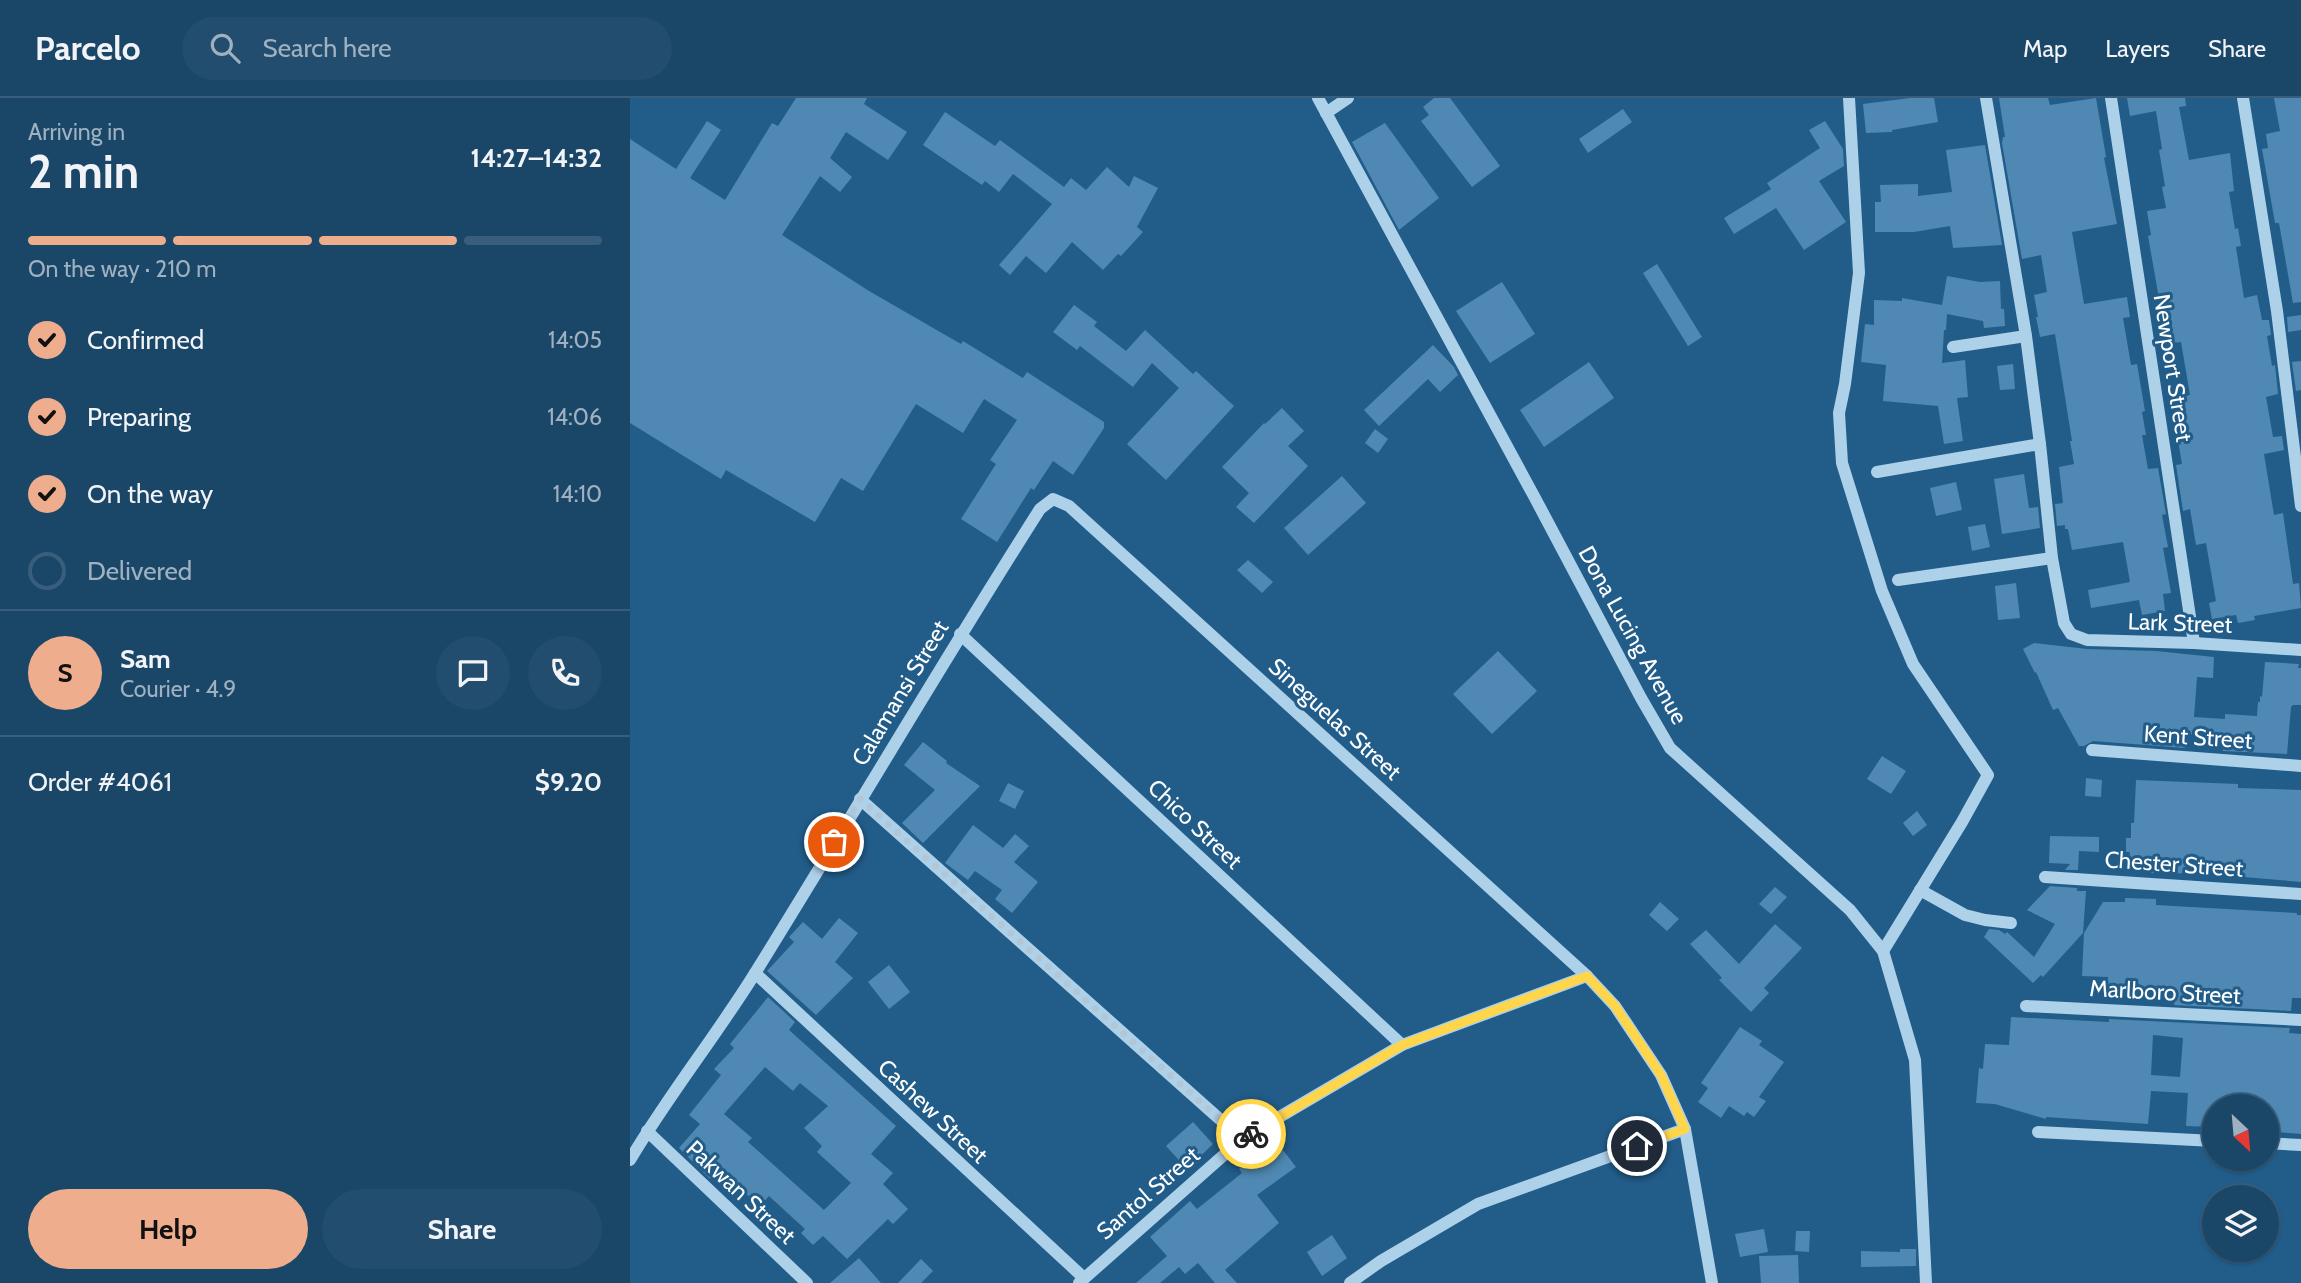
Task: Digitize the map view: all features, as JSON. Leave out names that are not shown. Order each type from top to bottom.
[{"type":"street","name":"Dona Lucing Avenue","points":[[1318,98],[1670,748],[1850,910],[1883,951],[1915,1060],[1926,1283]]},
{"type":"street","points":[[1326,113],[1348,98]]},
{"type":"street","points":[[1849,98],[1860,273],[1839,413],[1842,463],[1882,592],[1913,664],[1988,775],[1883,951]]},
{"type":"street","points":[[1898,580],[2052,558],[2026,337],[1986,98]]},
{"type":"street","name":"Newport Street","points":[[2111,98],[2194,643]]},
{"type":"street","points":[[2243,98],[2277,311],[2301,506]]},
{"type":"street","points":[[1952,347],[2026,337]]},
{"type":"street","points":[[1877,472],[2040,444]]},
{"type":"street","name":"Calamansi Street","points":[[630,1160],[755,973],[960,634],[1040,509],[1053,499]]},
{"type":"street","name":"Sineguelas Street","points":[[1053,499],[1069,506],[1587,976],[1615,1006],[1661,1075],[1685,1129],[1713,1283]]},
{"type":"street","name":"Lark Street","points":[[2052,558],[2064,623],[2071,634],[2087,640],[2301,650]]},
{"type":"street","name":"Chico Street","points":[[960,634],[1402,1045]]},
{"type":"street","name":"Kent Street","points":[[2092,750],[2301,766]]},
{"type":"street","points":[[860,799],[1242,1139]]},
{"type":"street","name":"Chester Street","points":[[2045,877],[2301,894]]},
{"type":"street","points":[[1920,890],[1965,915],[2011,923]]},
{"type":"street","name":"Cashew Street","points":[[755,973],[1082,1280]]},
{"type":"street","name":"Santol Street","points":[[1082,1280],[1242,1139],[1402,1045],[1587,976]]},
{"type":"street","name":"Marlboro Street","points":[[2026,1006],[2301,1020]]},
{"type":"street","points":[[1350,1283],[1381,1261],[1478,1204],[1685,1129]]},
{"type":"street","name":"Pakwan Street","points":[[647,1131],[807,1283]]},
{"type":"street","points":[[2038,1132],[2202,1140]]},
{"type":"street","points":[[2279,1144],[2301,1145]]},
{"type":"building","points":[[796,98],[867,98],[864,104],[907,132],[888,160],[846,132],[830,158],[852,177],[840,192],[820,176],[782,235],[869,291],[961,344],[963,341],[1023,378],[1027,372],[1104,422],[1104,428],[1073,475],[1053,461],[1034,490],[1031,488],[997,542],[961,519],[996,464],[990,460],[1017,420],[984,399],[963,433],[916,404],[863,491],[841,478],[815,522],[726,470],[721,479],[630,423],[630,139],[676,169],[707,121],[721,130],[690,178],[725,200],[772,123],[778,126]]},
{"type":"building","points":[[1434,98],[1450,98],[1500,166],[1472,187],[1421,121],[1429,115],[1423,107]]},
{"type":"building","points":[[1934,98],[1938,122],[1892,132],[1866,133],[1863,104]]},
{"type":"building","points":[[1999,98],[2048,98],[2050,105],[2096,98],[2117,224],[2072,232],[2084,304],[2127,297],[2130,317],[2123,318],[2131,365],[2137,364],[2145,411],[2142,412],[2146,435],[2142,435],[2148,469],[2158,468],[2166,514],[2162,515],[2168,547],[2163,548],[2171,593],[2163,594],[2165,611],[2142,615],[2139,600],[2091,608],[2088,590],[2130,582],[2123,542],[2072,550],[2068,529],[2065,529],[2065,525],[2057,526],[2055,504],[2063,503],[2059,467],[2074,464],[2072,441],[2055,334],[2040,337],[2036,317],[2034,295],[2047,292],[2041,255],[2022,259],[2002,143],[2005,137]]},
{"type":"building","points":[[2127,98],[2185,98],[2186,106],[2179,107],[2189,160],[2230,153],[2234,191],[2229,192],[2235,229],[2238,228],[2241,246],[2236,247],[2244,298],[2257,295],[2262,320],[2269,320],[2271,335],[2267,336],[2272,366],[2275,365],[2278,394],[2266,397],[2273,437],[2282,436],[2284,450],[2264,454],[2274,515],[2283,513],[2293,584],[2299,583],[2301,608],[2254,616],[2255,620],[2238,623],[2236,615],[2212,619],[2209,603],[2216,601],[2206,543],[2196,545],[2190,509],[2183,511],[2176,465],[2182,464],[2171,399],[2190,395],[2181,342],[2172,343],[2167,320],[2163,321],[2148,236],[2151,235],[2147,211],[2166,208],[2156,111],[2130,116]]},
{"type":"building","points":[[2274,98],[2301,98],[2301,302],[2293,303],[2262,149],[2268,148],[2266,134],[2280,131]]},
{"type":"building","points":[[1623,109],[1632,122],[1588,153],[1579,139]]},
{"type":"building","points":[[945,112],[995,146],[1000,140],[1064,187],[1071,178],[1086,190],[1107,167],[1129,187],[1134,176],[1158,188],[1137,227],[1143,232],[1121,256],[1118,254],[1103,270],[1072,242],[1046,273],[1026,256],[1010,275],[999,265],[1052,204],[1013,174],[999,192],[985,181],[982,185],[923,145]]},
{"type":"building","points":[[1825,121],[1843,149],[1844,166],[1819,181],[1846,222],[1804,250],[1776,208],[1734,234],[1724,218],[1771,189],[1767,183],[1820,148],[1809,130]]},
{"type":"building","points":[[1385,123],[1439,198],[1399,230],[1352,142]]},
{"type":"building","points":[[1985,145],[2002,245],[1953,248],[1950,226],[1914,232],[1875,232],[1875,202],[1881,202],[1880,185],[1918,184],[1918,196],[1952,192],[1946,150]]},
{"type":"building","points":[[1657,264],[1702,337],[1688,346],[1643,273]]},
{"type":"building","points":[[1947,276],[1980,282],[2000,281],[2005,326],[1984,328],[1983,321],[1947,314],[1942,363],[1965,360],[1968,397],[1957,398],[1963,441],[1944,444],[1938,406],[1883,401],[1886,365],[1861,362],[1865,324],[1874,325],[1874,300],[1902,301],[1902,298],[1942,305]]},
{"type":"building","points":[[1502,282],[1535,334],[1490,363],[1456,311]]},
{"type":"building","points":[[1074,305],[1097,322],[1094,326],[1126,351],[1145,330],[1193,374],[1196,371],[1234,406],[1166,480],[1127,444],[1179,388],[1152,363],[1133,387],[1080,346],[1077,350],[1053,332]]},
{"type":"building","points":[[2301,315],[2301,330],[2288,332],[2287,317]]},
{"type":"building","points":[[1433,345],[1458,375],[1440,392],[1428,379],[1379,426],[1364,410]]},
{"type":"building","points":[[2301,361],[2301,390],[2296,391],[2292,362]]},
{"type":"building","points":[[1589,362],[1614,398],[1544,447],[1520,410]]},
{"type":"building","points":[[2013,364],[2015,389],[2000,390],[1997,366]]},
{"type":"building","points":[[1282,408],[1304,431],[1288,446],[1308,466],[1254,523],[1236,507],[1249,493],[1222,467]]},
{"type":"building","points":[[1375,429],[1388,439],[1378,453],[1365,443]]},
{"type":"building","points":[[2024,474],[2029,508],[2038,507],[2040,528],[2002,534],[1994,479]]},
{"type":"building","points":[[1342,476],[1366,503],[1308,555],[1284,528]]},
{"type":"building","points":[[1956,482],[1962,510],[1936,516],[1930,488]]},
{"type":"building","points":[[1985,524],[1990,547],[1972,551],[1968,527]]},
{"type":"building","points":[[1248,560],[1273,582],[1262,593],[1237,570]]},
{"type":"building","points":[[2016,583],[2020,618],[1998,620],[1995,586]]},
{"type":"building","points":[[2034,643],[2214,657],[2213,678],[2197,677],[2194,717],[2225,719],[2225,714],[2257,716],[2258,702],[2260,696],[2262,697],[2265,662],[2299,664],[2301,705],[2291,707],[2287,754],[2223,751],[2224,736],[2186,734],[2185,748],[2093,741],[2079,746],[2058,708],[2053,710],[2023,649]]},
{"type":"building","points":[[1498,651],[1537,691],[1492,734],[1453,694]]},
{"type":"building","points":[[923,742],[947,761],[946,763],[980,786],[923,843],[902,823],[935,790],[904,765]]},
{"type":"building","points":[[1882,756],[1906,771],[1891,794],[1867,779]]},
{"type":"building","points":[[2086,778],[2102,780],[2101,797],[2085,796]]},
{"type":"building","points":[[2136,780],[2238,784],[2238,788],[2301,790],[2301,882],[2244,877],[2244,874],[2151,873],[2151,865],[2129,864],[2130,852],[2126,852],[2126,838],[2131,838],[2131,823],[2134,823]]},
{"type":"building","points":[[1008,783],[1024,791],[1015,809],[999,801]]},
{"type":"building","points":[[1917,811],[1927,825],[1913,836],[1903,823]]},
{"type":"building","points":[[973,825],[1003,848],[1015,834],[1029,846],[1014,862],[1038,882],[1012,913],[995,899],[1002,890],[975,871],[968,880],[945,863]]},
{"type":"building","points":[[2050,836],[2099,837],[2099,852],[2079,851],[2078,870],[2065,870],[2070,864],[2049,863]]},
{"type":"building","points":[[2050,886],[2086,891],[2083,933],[2043,977],[2041,975],[2033,983],[1984,937],[1989,929],[2005,934],[2007,932],[2034,957],[2055,924],[2027,910]]},
{"type":"building","points":[[1775,887],[1787,897],[1771,914],[1759,904]]},
{"type":"building","points":[[2125,898],[2156,899],[2156,905],[2301,915],[2301,998],[2292,998],[2291,1011],[2174,1005],[2175,991],[2108,988],[2108,977],[2082,976],[2084,933],[2103,902],[2125,902]]},
{"type":"building","points":[[1660,902],[1679,919],[1667,931],[1649,915]]},
{"type":"building","points":[[839,918],[858,933],[835,962],[853,978],[816,1015],[767,971],[794,942],[789,937],[803,922],[822,939]]},
{"type":"building","points":[[1775,924],[1802,948],[1764,988],[1769,993],[1751,1012],[1719,980],[1722,978],[1690,944],[1706,930],[1739,964]]},
{"type":"building","points":[[889,965],[910,992],[889,1009],[868,982]]},
{"type":"building","points":[[768,997],[795,1022],[789,1030],[896,1126],[871,1154],[893,1173],[883,1184],[908,1209],[893,1224],[888,1219],[847,1259],[823,1236],[813,1245],[801,1233],[805,1229],[769,1196],[760,1206],[719,1170],[710,1179],[679,1148],[700,1124],[689,1115],[721,1075],[714,1069],[734,1048],[730,1044]],"holes":[[[765,1067],[793,1091],[800,1083],[828,1106],[804,1128],[822,1146],[817,1152],[851,1183],[824,1210],[748,1142],[752,1138],[724,1114]]]},
{"type":"building","points":[[2011,1017],[2290,1028],[2289,1033],[2301,1034],[2301,1134],[2279,1132],[2279,1094],[2202,1094],[2202,1127],[2186,1126],[2188,1093],[2151,1091],[2148,1124],[2046,1119],[1995,1104],[1976,1103],[1979,1068],[1983,1069],[1985,1044],[2009,1045]],"holes":[[[2153,1035],[2183,1038],[2180,1077],[2151,1075]]]},
{"type":"building","points":[[1740,1027],[1762,1041],[1759,1045],[1784,1062],[1759,1097],[1766,1101],[1754,1117],[1747,1112],[1744,1116],[1729,1106],[1721,1118],[1698,1102],[1708,1088],[1701,1083]]},
{"type":"building","points":[[1193,1122],[1213,1144],[1187,1169],[1166,1146]]},
{"type":"building","points":[[1273,1137],[1296,1167],[1257,1195],[1279,1223],[1225,1270],[1237,1283],[1215,1283],[1198,1263],[1185,1274],[1179,1267],[1160,1283],[1136,1283],[1167,1256],[1150,1237],[1190,1201],[1197,1209],[1242,1173],[1239,1169],[1262,1151],[1259,1148]]},
{"type":"building","points":[[1764,1229],[1768,1252],[1740,1257],[1735,1234]]},
{"type":"building","points":[[1796,1231],[1810,1231],[1809,1252],[1795,1251]]},
{"type":"building","points":[[1332,1235],[1347,1258],[1322,1276],[1307,1252]]},
{"type":"building","points":[[1900,1249],[1916,1249],[1916,1266],[1861,1267],[1861,1251],[1900,1252]]},
{"type":"building","points":[[1798,1255],[1799,1283],[1761,1283],[1759,1256]]},
{"type":"building","points":[[859,1258],[881,1283],[830,1283]]},
{"type":"building","points":[[921,1259],[933,1271],[921,1283],[898,1283]]},
{"type":"way so far","points":[[834,842],[860,799],[1242,1139],[1251,1134]]},
{"type":"route","points":[[1251,1134],[1402,1045],[1587,976],[1615,1006],[1661,1075],[1685,1129],[1637,1146]]}]
